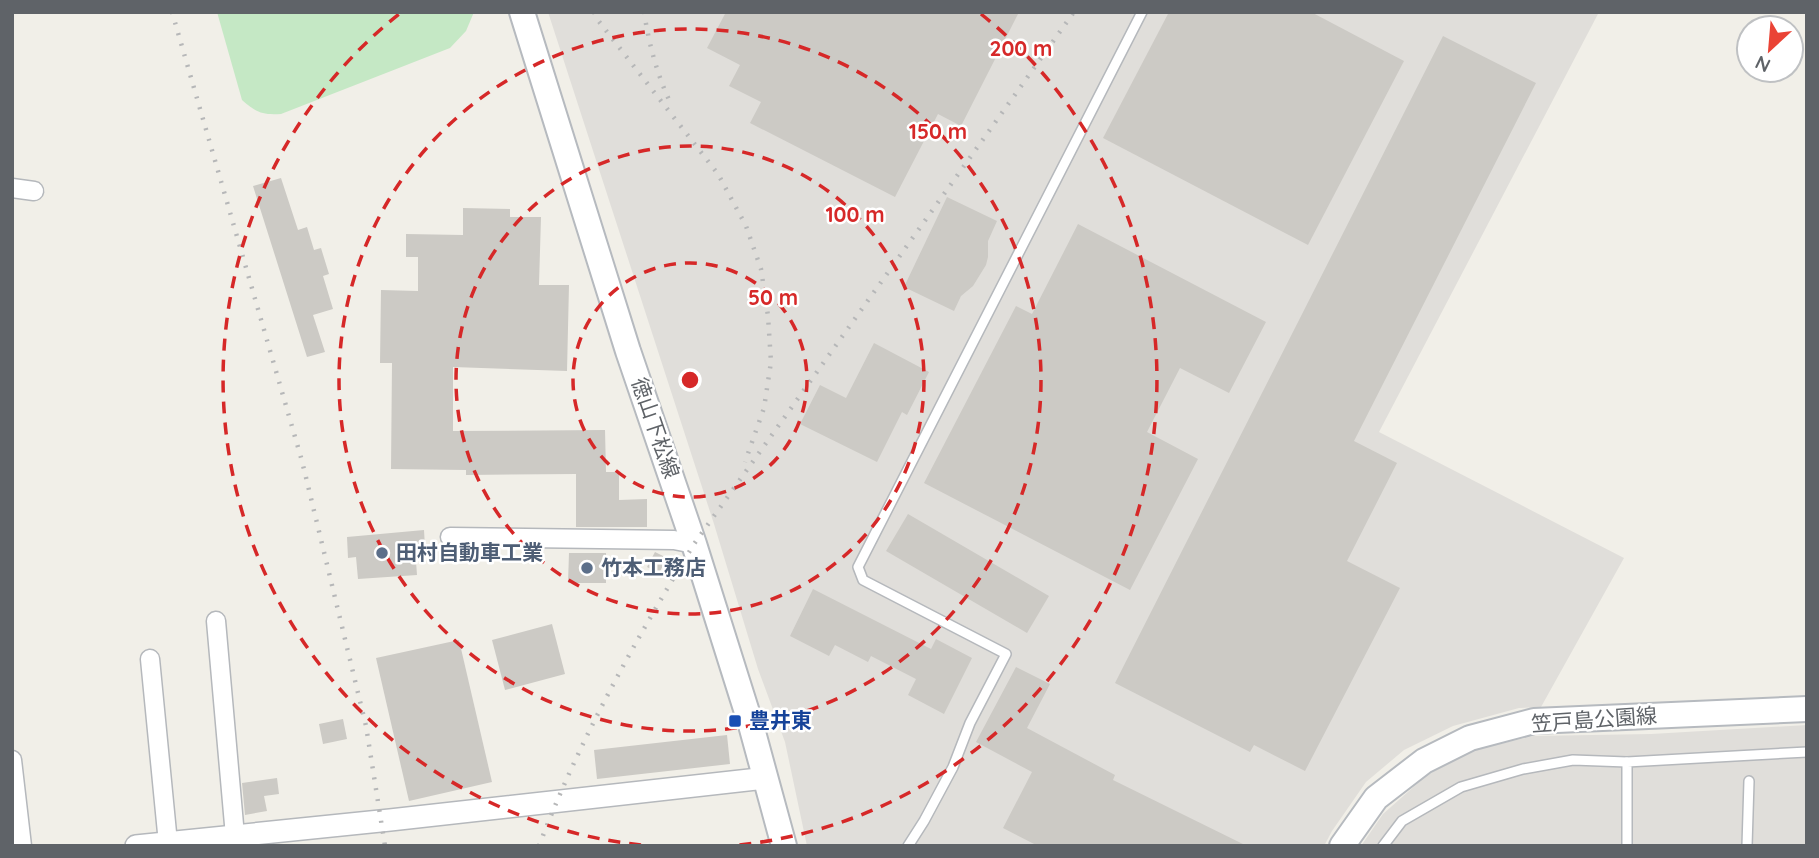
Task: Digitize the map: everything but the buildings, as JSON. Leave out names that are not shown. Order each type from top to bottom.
[{"type":"main road","name":"徳山下松線","points":[[522,12],[628,351],[694,544],[766,778],[784,846]]},
{"type":"main road","name":"笠戸島公園線","points":[[1342,846],[1376,797],[1424,761],[1470,738],[1534,721],[1807,709]]},
{"type":"street","points":[[12,188],[34,191]]},
{"type":"street","points":[[450,537],[674,540],[694,544]]},
{"type":"street","points":[[216,621],[235,836]]},
{"type":"street","points":[[150,659],[168,843]]},
{"type":"street","points":[[12,760],[22,846]]},
{"type":"street","points":[[136,846],[235,836],[258,840],[390,820],[766,778]]},
{"type":"lane","points":[[908,846],[953,767],[970,723],[1006,654],[863,580],[858,567],[1142,12]]},
{"type":"lane","points":[[1383,846],[1402,821],[1461,787],[1523,769],[1573,760],[1627,762],[1807,752]]},
{"type":"lane","points":[[1627,762],[1627,846]]},
{"type":"lane","points":[[1747,846],[1749,781]]},
{"type":"shaded area","points":[[548,12],[1599,12],[1379,432],[1624,558],[1541,707],[1519,708],[1453,726],[1404,750],[1366,782],[1324,846],[807,846],[785,742],[758,669],[714,524]]},
{"type":"shaded area","points":[[1807,725],[1807,846],[1361,846],[1383,814],[1427,775],[1474,750],[1533,736],[1651,734]]},
{"type":"green space","points":[[217,12],[474,12],[466,31],[450,48],[281,114],[274,114],[260,112],[242,100]]},
{"type":"railway","points":[[172,12],[302,461],[366,726],[385,846]]},
{"type":"railway","points":[[594,12],[718,174],[746,226],[761,269],[771,362],[764,408],[745,462]]},
{"type":"railway","points":[[644,12],[654,59],[671,104]]},
{"type":"railway","points":[[539,846],[590,729],[694,544],[1074,12]]},
{"type":"place","name":"田村自動車工業","points":[[382,553]]},
{"type":"place","name":"竹本工務店","points":[[587,568]]},
{"type":"place","name":"豊井東","points":[[735,721]]}]
